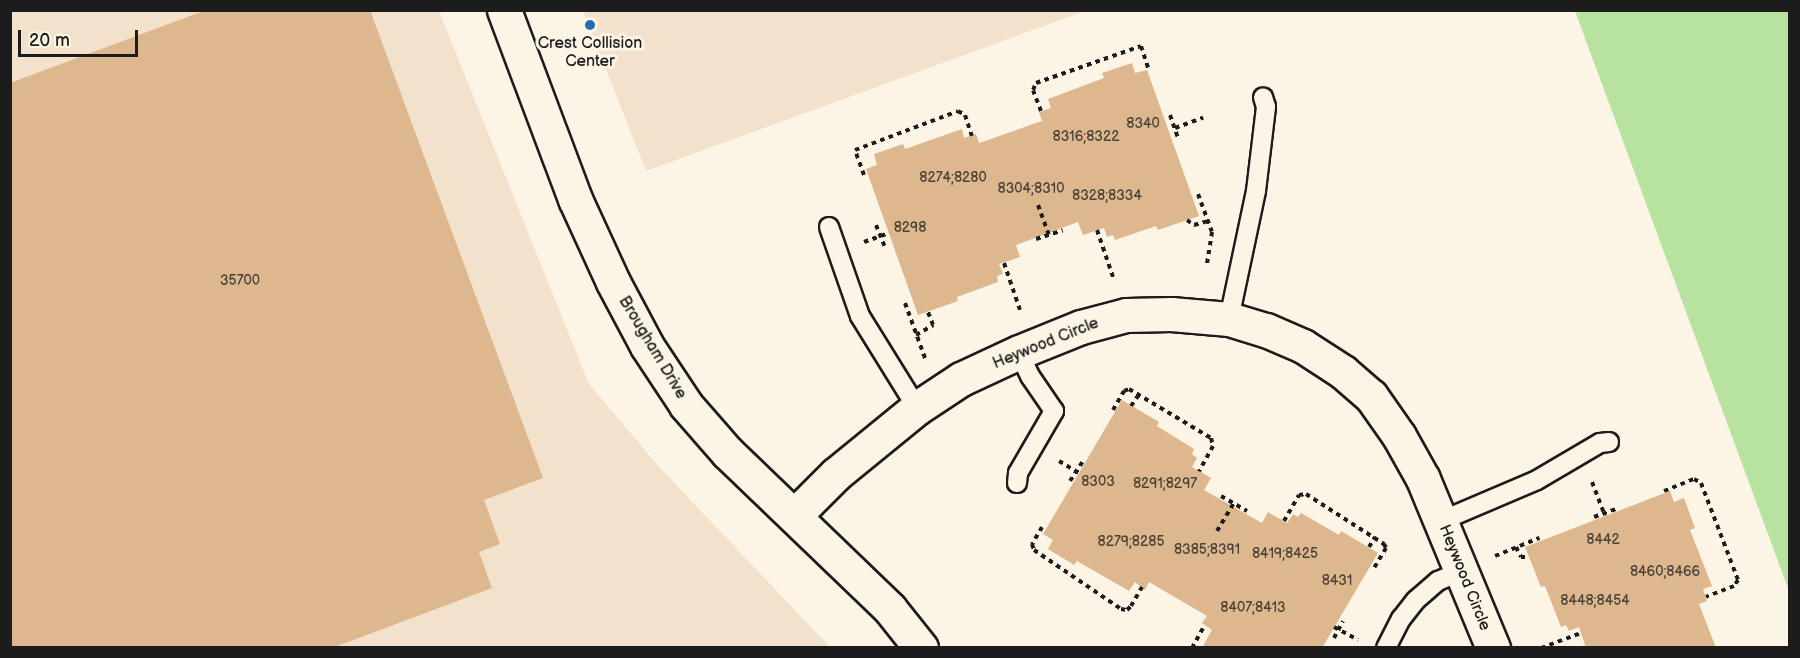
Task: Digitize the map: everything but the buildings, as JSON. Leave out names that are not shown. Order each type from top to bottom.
[{"type":"street","name":"Brougham Drive","points":[[504,10],[575,199],[613,282],[647,346],[686,405],[727,452],[890,609],[921,648]]},
{"type":"street","name":"Heywood Circle","points":[[794,516],[836,474],[917,408],[961,379],[1019,352],[1081,327],[1126,315],[1172,314],[1229,319],[1266,330],[1303,346],[1343,372],[1371,396],[1404,444],[1423,479],[1493,648]]},
{"type":"lane","points":[[1229,319],[1256,191],[1266,107],[1263,97]]},
{"type":"lane","points":[[829,227],[864,324],[917,408]]},
{"type":"lane","points":[[1017,483],[1018,473],[1054,411],[1030,376],[1019,352]]},
{"type":"lane","points":[[1441,521],[1537,480],[1600,443],[1609,442]]},
{"type":"lane","points":[[1386,648],[1401,619],[1416,600],[1438,581],[1461,571]]},
{"type":"path","points":[[1041,111],[1033,90],[1036,83],[1141,45],[1149,68]]},
{"type":"path","points":[[864,175],[855,150],[958,111],[965,115],[972,136]]},
{"type":"path","points":[[1170,115],[1178,138]]},
{"type":"path","points":[[1175,128],[1203,118]]},
{"type":"path","points":[[1198,194],[1212,232],[1205,276]]},
{"type":"path","points":[[1038,205],[1048,235]]},
{"type":"path","points":[[1187,220],[1194,225],[1208,221]]},
{"type":"path","points":[[876,225],[885,248]]},
{"type":"path","points":[[1036,239],[1063,230]]},
{"type":"path","points":[[1097,230],[1115,281]]},
{"type":"path","points":[[861,243],[889,233]]},
{"type":"path","points":[[1004,263],[1020,310]]},
{"type":"path","points":[[905,303],[925,358]]},
{"type":"path","points":[[916,335],[933,325],[928,312]]},
{"type":"path","points":[[1113,410],[1124,391],[1129,389],[1214,441],[1199,471]]},
{"type":"path","points":[[1131,406],[1139,394]]},
{"type":"path","points":[[1049,456],[1078,472]]},
{"type":"path","points":[[1070,481],[1078,472],[1083,461]]},
{"type":"path","points":[[1664,490],[1694,478],[1701,483],[1738,580],[1734,586],[1706,597]]},
{"type":"path","points":[[1592,482],[1605,515]]},
{"type":"path","points":[[1284,521],[1302,492],[1375,537],[1386,548],[1374,568]]},
{"type":"path","points":[[1221,496],[1247,511]]},
{"type":"path","points":[[1217,531],[1234,503]]},
{"type":"path","points":[[1594,517],[1605,515],[1616,508]]},
{"type":"path","points":[[1042,527],[1032,544],[1034,550],[1121,609],[1127,610],[1142,588]]},
{"type":"path","points":[[1369,548],[1375,537]]},
{"type":"path","points":[[1493,556],[1539,538]]},
{"type":"path","points":[[1516,547],[1521,557],[1529,557]]},
{"type":"path","points":[[1334,638],[1336,628],[1343,621]]},
{"type":"path","points":[[1192,648],[1205,625]]},
{"type":"path","points":[[1336,628],[1367,645]]},
{"type":"path","points":[[1541,648],[1581,633]]},
{"type":"shaded area","points":[[10,11],[439,11],[589,384],[661,469],[830,647],[11,647]]},
{"type":"shaded area","points":[[583,11],[1085,11],[646,171]]},
{"type":"green space","points":[[1575,11],[1789,11],[1789,591]]},
{"type":"place","name":"Crest Collision Center","points":[[590,25]]}]
